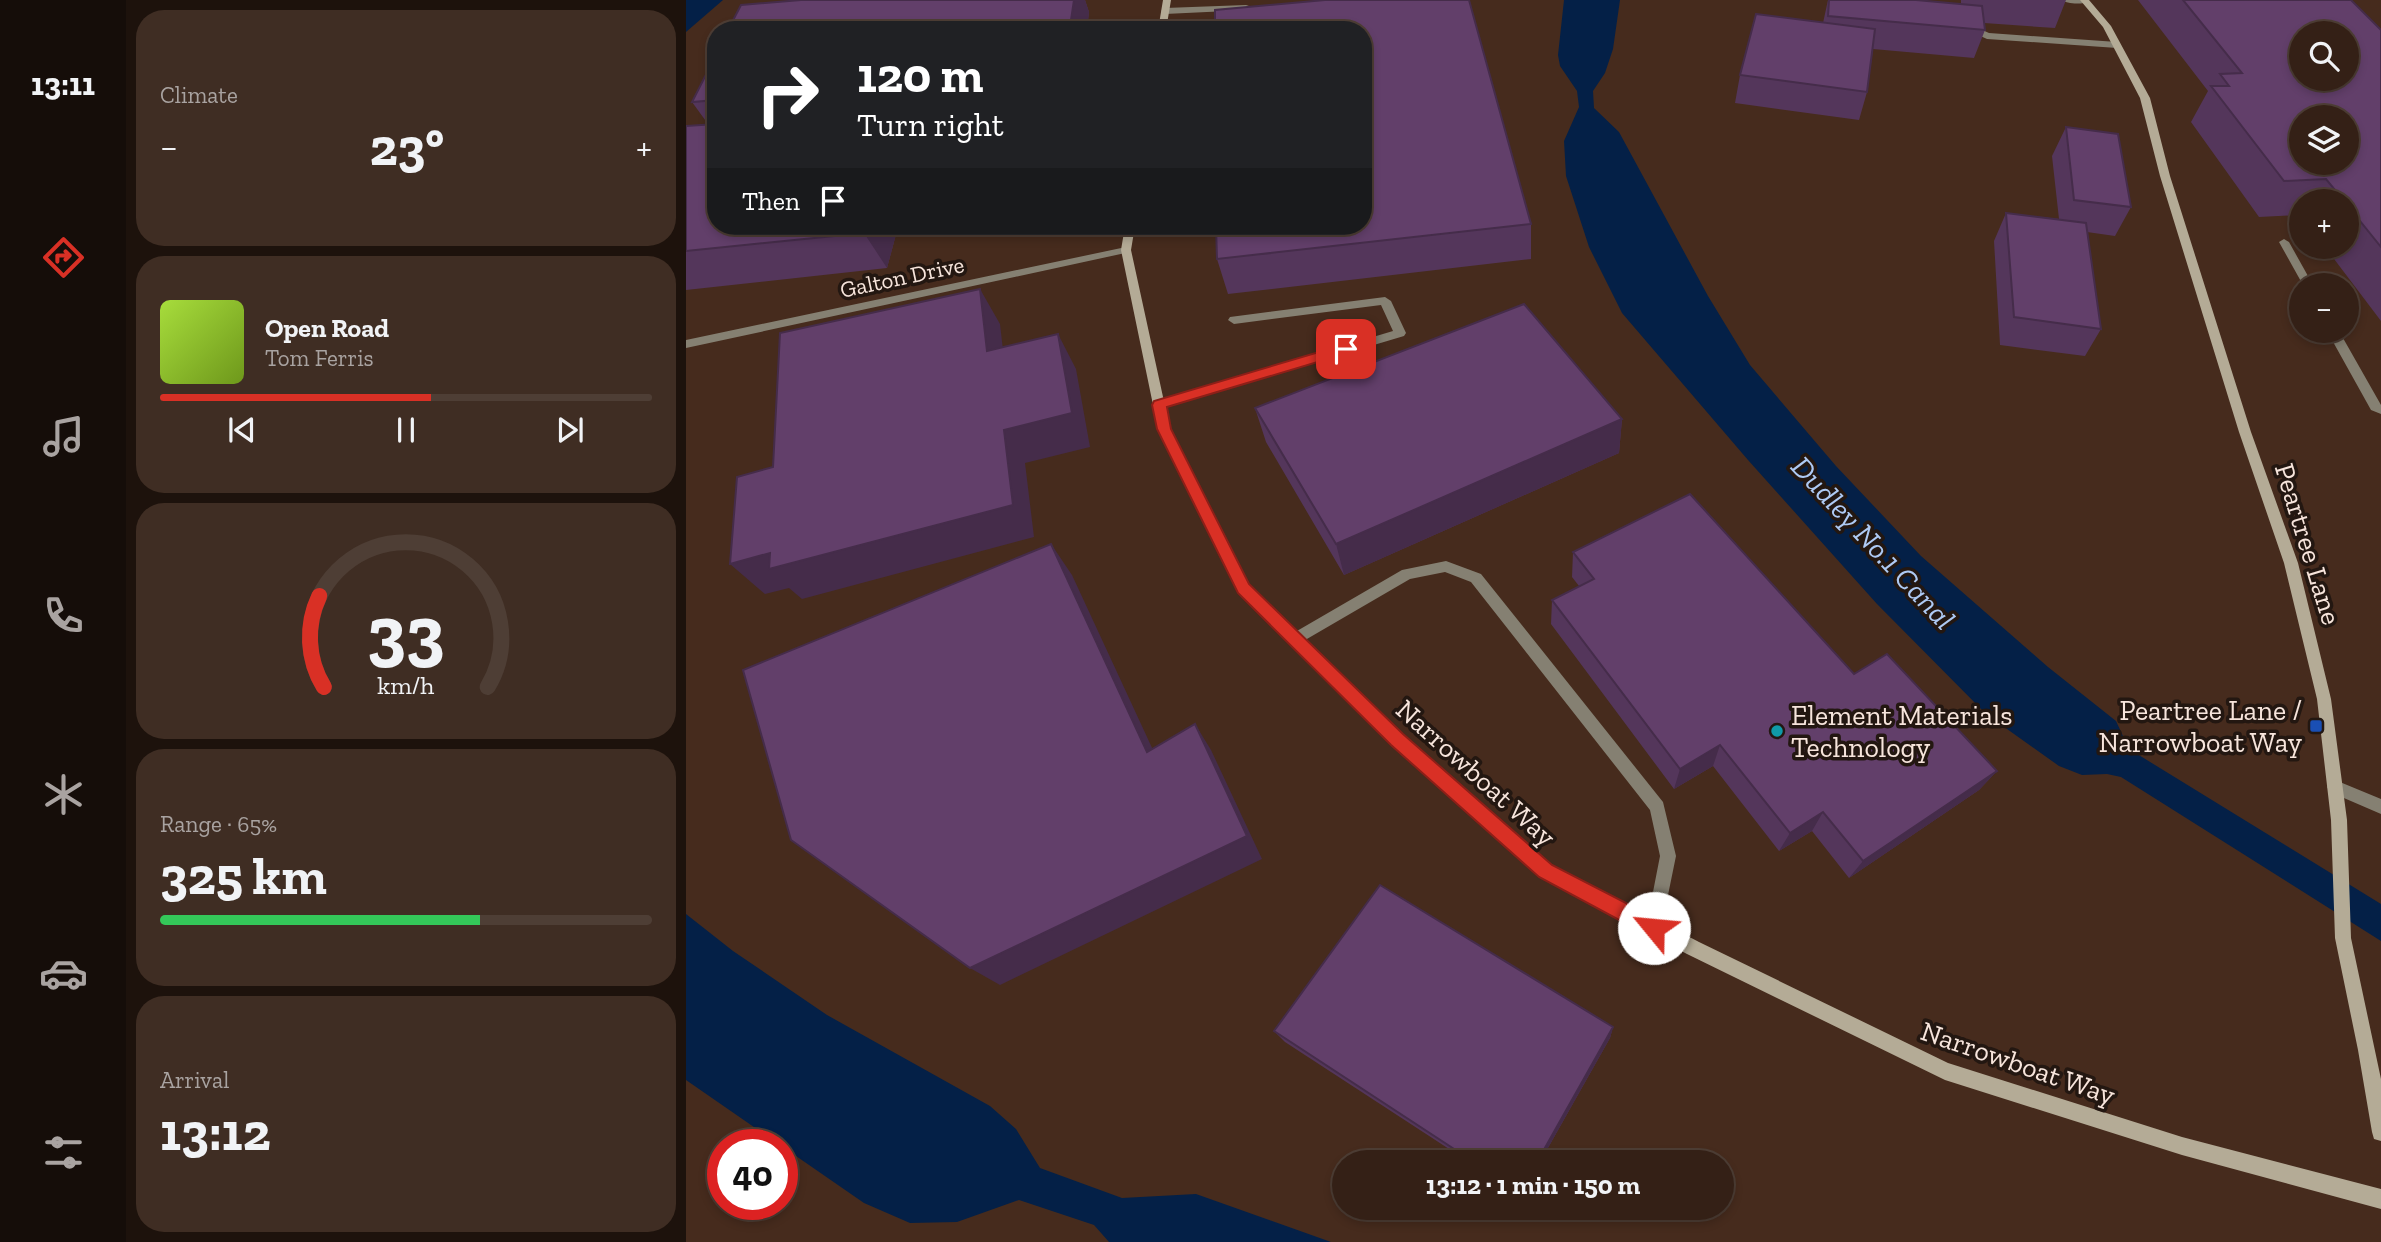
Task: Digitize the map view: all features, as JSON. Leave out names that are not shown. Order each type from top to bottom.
[{"type":"street","points":[[1163,21],[1167,0]]},
{"type":"street","name":"Peartree Lane","points":[[2084,1],[2107,26],[2145,98],[2165,176],[2245,432],[2291,563],[2324,699],[2339,820],[2343,938],[2381,1132]]},
{"type":"street","name":"Narrowboat Way","points":[[1128,235],[1126,250],[1164,429],[1243,589],[1397,740],[1546,871],[1654,928],[1945,1071],[2182,1146],[2381,1199]]},
{"type":"lane","points":[[2065,0],[2084,1]]},
{"type":"lane","points":[[1165,11],[1259,7]]},
{"type":"lane","points":[[1962,26],[1973,27],[1987,36],[2118,45]]},
{"type":"lane","points":[[2284,242],[2301,273]]},
{"type":"lane","name":"Galton Drive","points":[[686,344],[1126,250]]},
{"type":"lane","points":[[1159,405],[1400,332],[1385,301],[1234,320]]},
{"type":"lane","points":[[2340,343],[2375,407],[2381,410]]},
{"type":"lane","points":[[1295,639],[1406,575],[1446,566],[1476,578],[1657,807],[1668,856],[1654,928]]},
{"type":"lane","points":[[2335,787],[2381,807]]},
{"type":"water","points":[[686,0],[723,0],[686,32]]},
{"type":"water","name":"Dudley No.1 Canal","points":[[1564,0],[1620,0],[1613,49],[1605,73],[1593,91],[1594,108],[1619,132],[1708,296],[1750,365],[1836,466],[1921,556],[2048,667],[2116,721],[2129,749],[2381,904],[2381,941],[2121,777],[2107,774],[2082,775],[2059,766],[1986,714],[1877,604],[1748,460],[1622,313],[1589,247],[1566,176],[1564,141],[1579,107],[1577,91],[1560,66],[1558,55]]},
{"type":"water","points":[[686,914],[733,951],[827,1015],[990,1106],[1016,1129],[1040,1168],[1122,1198],[1196,1194],[1331,1242],[1109,1242],[1094,1225],[1019,1200],[957,1222],[910,1223],[864,1203],[798,1157],[798,1129],[757,1129],[686,1080]]},
{"type":"building","points":[[801,0],[1074,0],[1071,21],[733,21],[741,5]]},
{"type":"building","points":[[1325,0],[1469,0],[1531,224],[1217,259],[1216,235],[1372,235],[1372,21],[1215,21],[1215,10]]},
{"type":"building","points":[[1829,0],[1916,0],[1982,6],[1985,30],[1828,16]]},
{"type":"building","points":[[2183,0],[2351,0],[2381,30],[2381,247],[2359,220],[2359,189],[2334,189],[2326,179],[2284,181],[2211,86],[2229,86],[2220,74],[2242,73]]},
{"type":"building","points":[[1756,14],[1875,29],[1867,92],[1740,75]]},
{"type":"building","points":[[707,73],[707,101],[692,102]]},
{"type":"building","points":[[707,125],[707,235],[844,235],[686,251],[686,126]]},
{"type":"building","points":[[2066,127],[2118,134],[2131,207],[2074,200]]},
{"type":"building","points":[[2006,213],[2086,223],[2101,329],[2014,317]]},
{"type":"building","points":[[980,289],[987,351],[1058,334],[1072,413],[1004,430],[1013,505],[769,569],[770,553],[730,564],[737,477],[773,467],[780,333]]},
{"type":"building","points":[[1524,304],[1622,419],[1336,544],[1255,408]]},
{"type":"building","name":"Element Materials Technology","points":[[1690,494],[1854,674],[1887,654],[1997,771],[1863,861],[1823,812],[1790,833],[1720,745],[1680,769],[1552,600],[1594,579],[1573,552]]},
{"type":"building","points":[[1051,544],[1147,752],[1195,724],[1247,836],[970,968],[791,840],[743,670]]},
{"type":"building","points":[[1380,885],[1613,1027],[1544,1150],[1456,1150],[1274,1031]]},
{"type":"place","name":"Peartree Lane / Narrowboat Way","points":[[2316,726]]},
{"type":"place","name":"Element Materials Technology","points":[[1777,731]]},
{"type":"route","points":[[1346,349],[1159,405],[1164,429],[1243,589],[1397,740],[1546,871],[1654,928]]}]
